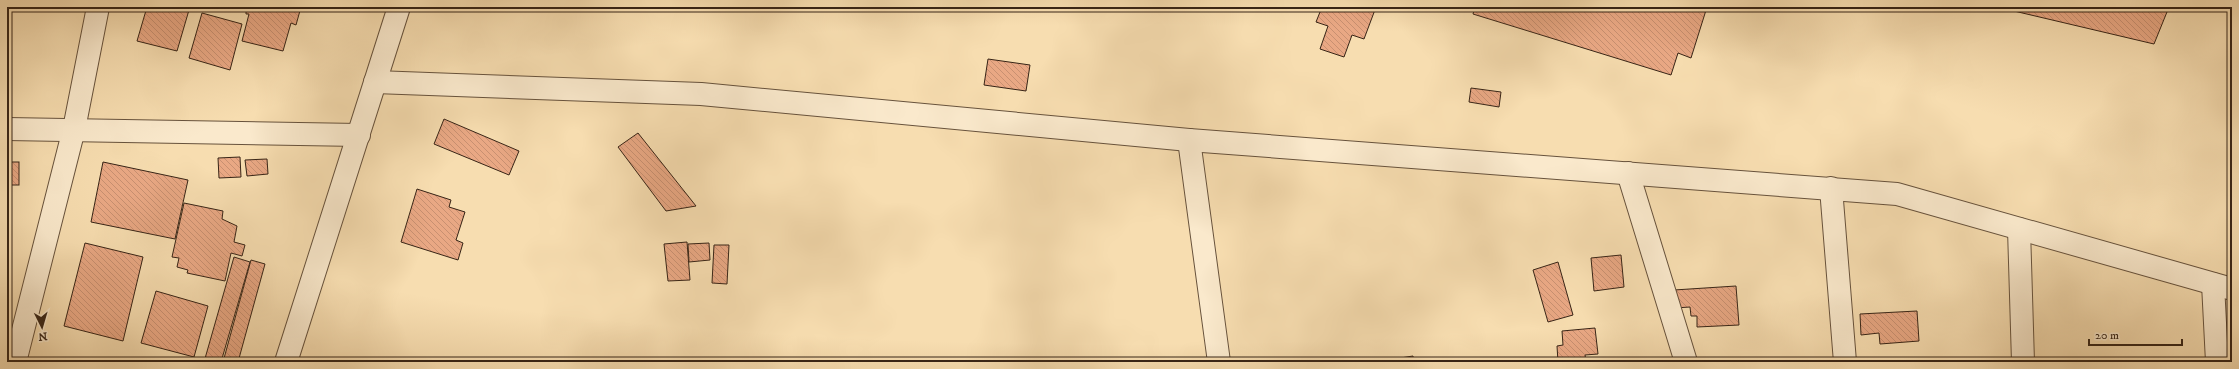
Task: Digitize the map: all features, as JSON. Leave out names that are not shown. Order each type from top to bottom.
[{"type":"street","points":[[15,362],[74,130],[98,7]]},
{"type":"street","points":[[286,362],[399,7]]},
{"type":"street","points":[[376,82],[701,94],[1190,140],[1897,194],[2223,286],[2217,362]]},
{"type":"street","points":[[7,129],[359,135]]},
{"type":"street","points":[[1190,140],[1219,362]]},
{"type":"street","points":[[1628,173],[1686,362]]},
{"type":"street","points":[[1831,188],[1845,362]]},
{"type":"street","points":[[2019,229],[2023,362]]},
{"type":"building","points":[[147,7],[176,7],[189,10],[177,51],[137,41]]},
{"type":"building","points":[[243,7],[301,7],[296,25],[291,23],[283,51],[242,41],[249,14],[246,14],[246,10],[242,9]]},
{"type":"building","points":[[1171,7],[1190,7],[1190,10]]},
{"type":"building","points":[[1322,7],[1376,7],[1364,39],[1352,35],[1344,57],[1320,49],[1328,26],[1316,22]]},
{"type":"building","points":[[1475,7],[1707,7],[1691,58],[1678,53],[1671,75],[1473,14]]},
{"type":"building","points":[[1997,7],[2169,7],[2154,44]]},
{"type":"building","points":[[202,13],[242,24],[230,70],[189,58]]},
{"type":"building","points":[[988,59],[1030,65],[1026,91],[984,85]]},
{"type":"building","points":[[1471,88],[1501,92],[1499,107],[1469,102]]},
{"type":"building","points":[[444,119],[519,151],[509,175],[434,144]]},
{"type":"building","points":[[638,133],[696,206],[666,211],[618,147]]},
{"type":"building","points":[[240,157],[241,177],[219,178],[218,158]]},
{"type":"building","points":[[267,159],[268,174],[247,176],[245,160]]},
{"type":"building","points":[[7,162],[19,162],[19,185],[7,185]]},
{"type":"building","points":[[103,162],[188,180],[175,239],[91,222]]},
{"type":"building","points":[[417,189],[451,200],[449,207],[465,212],[456,240],[463,243],[458,260],[401,242]]},
{"type":"building","points":[[184,203],[223,211],[222,219],[237,226],[234,242],[245,245],[242,256],[231,253],[225,281],[187,273],[188,270],[177,267],[179,258],[172,257]]},
{"type":"building","points":[[687,242],[690,280],[668,281],[664,244]]},
{"type":"building","points":[[85,243],[143,257],[123,341],[64,326]]},
{"type":"building","points":[[709,243],[710,260],[689,262],[688,244]]},
{"type":"building","points":[[714,245],[729,245],[727,284],[712,283]]},
{"type":"building","points":[[1621,255],[1624,287],[1594,291],[1591,258]]},
{"type":"building","points":[[234,257],[250,262],[221,362],[204,362]]},
{"type":"building","points":[[251,260],[265,264],[238,362],[223,362]]},
{"type":"building","points":[[1558,262],[1573,315],[1548,322],[1533,270]]},
{"type":"building","points":[[1736,286],[1739,325],[1697,327],[1697,316],[1691,316],[1690,307],[1675,308],[1674,290]]},
{"type":"building","points":[[156,291],[208,306],[194,357],[141,343]]},
{"type":"building","points":[[1917,311],[1919,341],[1880,344],[1879,333],[1861,335],[1860,314]]},
{"type":"building","points":[[1595,328],[1598,354],[1585,355],[1586,362],[1558,362],[1557,346],[1563,345],[1562,331]]},
{"type":"building","points":[[1413,356],[1414,362],[1381,362],[1381,361]]}]
